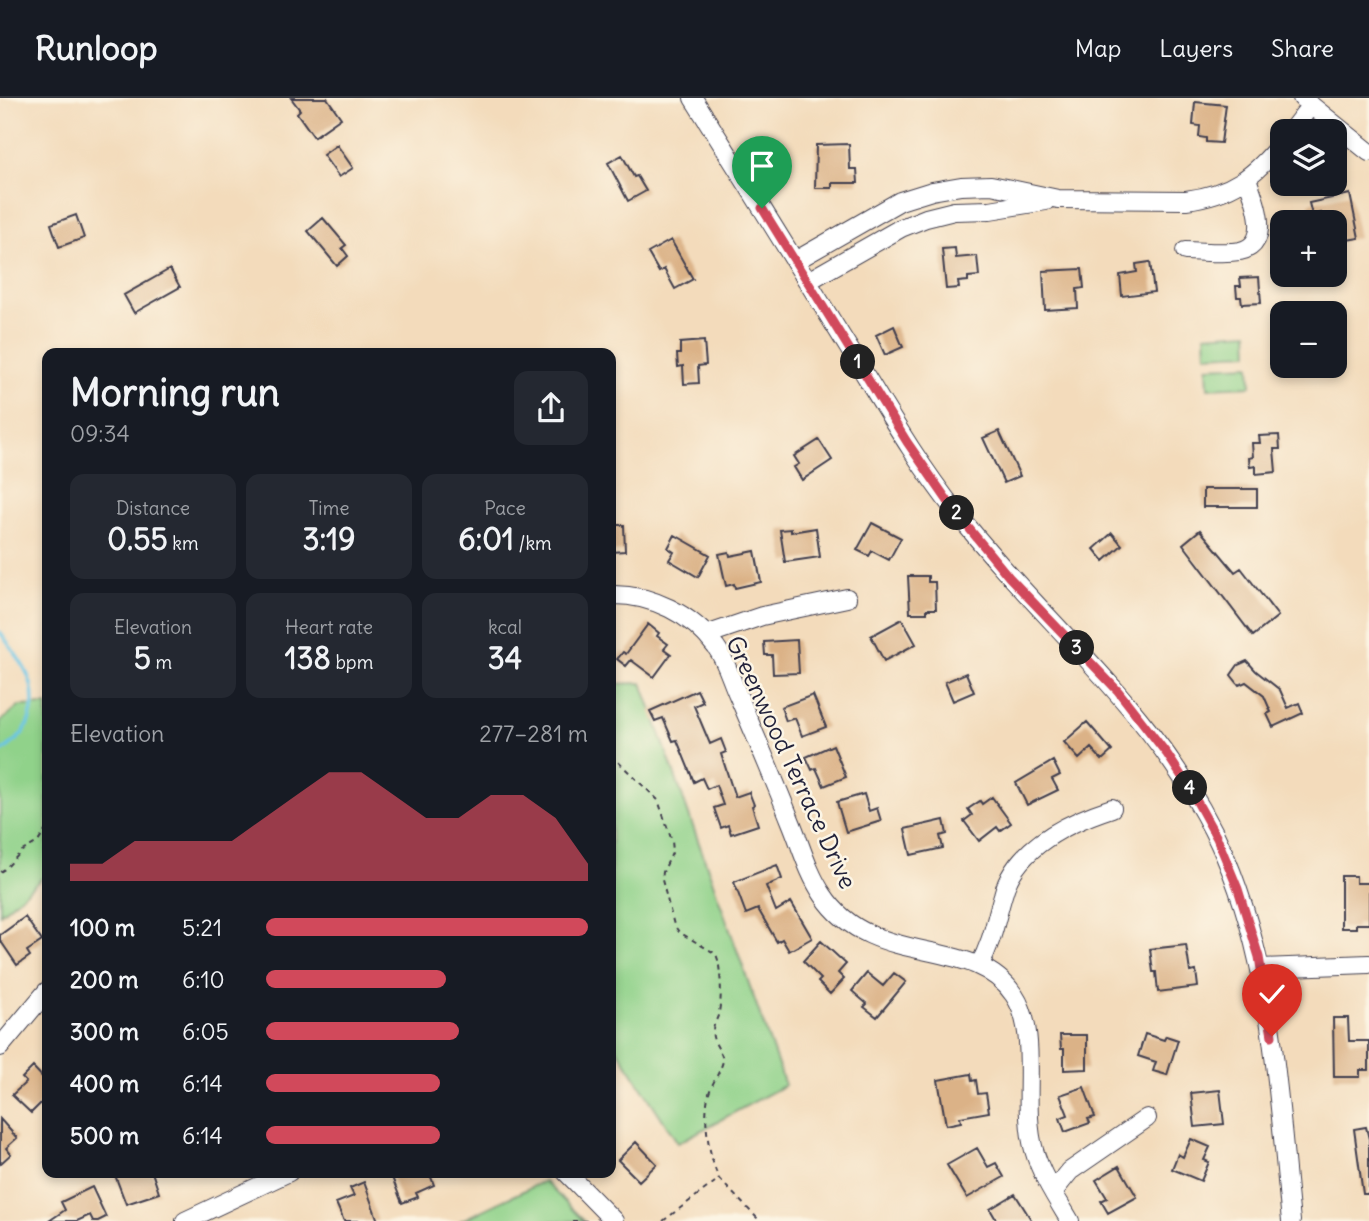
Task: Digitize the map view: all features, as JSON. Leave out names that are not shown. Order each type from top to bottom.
[{"type":"street","points":[[693,98],[907,442],[954,510],[1009,577],[1118,691],[1167,754],[1190,789],[1223,852],[1250,923],[1272,1036],[1291,1221]]},
{"type":"street","points":[[1298,119],[1307,102],[1369,152]]},
{"type":"street","points":[[795,261],[900,201],[932,191],[991,185],[1058,198],[1186,200],[1223,192],[1247,179],[1270,157]]},
{"type":"street","points":[[1185,251],[1241,251],[1254,244],[1258,237],[1259,222],[1247,179]]},
{"type":"street","points":[[808,281],[901,228],[926,218],[954,211],[990,210],[1058,198]]},
{"type":"street","name":"Greenwood Terrace Drive","points":[[616,596],[658,603],[690,621],[718,649],[765,756],[814,880],[834,910],[862,932],[886,942],[979,966],[1002,981],[1014,994],[1027,1028],[1028,1106],[1034,1150],[1070,1221]]},
{"type":"street","points":[[706,635],[762,616],[847,598]]},
{"type":"street","points":[[979,966],[991,943],[1003,894],[1020,862],[1032,849],[1063,829],[1112,808]]},
{"type":"street","points":[[1260,968],[1369,964]]},
{"type":"street","points":[[0,1046],[42,997]]},
{"type":"street","points":[[1053,1192],[1070,1171],[1147,1118]]},
{"type":"street","points":[[185,1221],[276,1178]]},
{"type":"street","points":[[572,1178],[614,1221]]},
{"type":"path","points":[[616,760],[658,800],[663,809],[673,851],[662,880],[674,925],[679,932],[716,954],[718,960],[720,1000],[713,1038],[723,1055],[723,1061],[709,1096],[706,1118],[719,1178],[760,1221]]},
{"type":"path","points":[[0,872],[11,864],[22,850],[38,842],[42,836]]},
{"type":"path","points":[[663,1221],[719,1178]]},
{"type":"path","points":[[572,1221],[587,1221]]},
{"type":"green space","points":[[1248,332],[1249,353],[1206,355],[1205,335]]},
{"type":"green space","points":[[1250,365],[1251,386],[1208,388],[1207,367]]},
{"type":"green space","points":[[642,683],[785,1085],[678,1143],[616,1048],[616,684]]},
{"type":"green space","points":[[42,705],[42,878],[0,914],[0,722],[19,706]]},
{"type":"green space","points":[[544,1181],[584,1221],[460,1221]]},
{"type":"building","points":[[291,98],[327,98],[341,118],[314,137],[297,113],[300,110]]},
{"type":"building","points":[[1195,102],[1226,105],[1221,143],[1206,142],[1206,138],[1199,137],[1200,126],[1193,125]]},
{"type":"building","points":[[849,144],[850,169],[857,169],[858,183],[832,183],[832,188],[815,188],[816,145]]},
{"type":"building","points":[[337,145],[353,168],[339,177],[323,155]]},
{"type":"building","points":[[622,155],[634,177],[637,176],[646,191],[628,201],[608,163]]},
{"type":"building","points":[[1350,194],[1359,238],[1347,240],[1347,210],[1311,210],[1309,203]]},
{"type":"building","points":[[76,215],[84,238],[59,247],[51,224]]},
{"type":"building","points":[[323,218],[346,245],[342,248],[348,256],[337,266],[308,231]]},
{"type":"building","points":[[671,240],[693,279],[675,289],[664,269],[659,272],[648,253]]},
{"type":"building","points":[[955,248],[956,258],[977,256],[979,276],[958,282],[959,288],[946,289],[942,249]]},
{"type":"building","points":[[1150,262],[1154,292],[1122,296],[1120,275],[1137,272],[1136,264]]},
{"type":"building","points":[[170,269],[180,287],[134,313],[124,295]]},
{"type":"building","points":[[1082,269],[1084,288],[1077,289],[1078,308],[1045,310],[1043,271]]},
{"type":"building","points":[[1259,277],[1261,303],[1242,304],[1241,297],[1237,297],[1236,286],[1241,286],[1240,278]]},
{"type":"building","points":[[894,326],[903,347],[885,355],[876,335]]},
{"type":"building","points":[[704,341],[706,365],[698,366],[699,383],[684,384],[683,366],[678,367],[680,343]]},
{"type":"building","points":[[999,431],[1020,476],[1004,483],[983,438]]},
{"type":"building","points":[[1279,435],[1280,449],[1274,449],[1276,472],[1256,474],[1256,466],[1250,467],[1249,458],[1253,457],[1252,443],[1260,443],[1259,436]]},
{"type":"building","points":[[819,440],[832,460],[802,480],[794,467],[799,464],[794,456]]},
{"type":"building","points":[[1203,489],[1257,489],[1257,507],[1203,507]]},
{"type":"building","points":[[872,523],[901,538],[889,560],[872,551],[869,556],[857,550]]},
{"type":"building","points":[[616,525],[624,525],[625,551],[616,552]]},
{"type":"building","points":[[816,528],[820,557],[785,562],[780,530],[791,529],[791,532]]},
{"type":"building","points":[[1200,530],[1235,572],[1241,568],[1278,616],[1253,636],[1183,544]]},
{"type":"building","points":[[1112,533],[1122,545],[1104,561],[1094,549]]},
{"type":"building","points":[[675,535],[710,555],[698,577],[669,560],[674,552],[668,548]]},
{"type":"building","points":[[755,551],[761,582],[735,588],[734,584],[726,586],[719,554],[729,552],[730,556]]},
{"type":"building","points":[[908,576],[928,576],[928,582],[935,582],[936,609],[927,609],[927,613],[910,613]]},
{"type":"building","points":[[902,619],[916,644],[884,661],[871,636]]},
{"type":"building","points":[[648,624],[659,633],[657,636],[668,644],[664,649],[671,654],[654,677],[631,660],[626,666],[617,659],[623,652],[626,654]]},
{"type":"building","points":[[797,640],[799,673],[773,674],[772,655],[765,655],[764,642]]},
{"type":"building","points":[[1247,661],[1280,690],[1288,708],[1299,703],[1303,713],[1273,727],[1267,714],[1271,712],[1264,696],[1246,682],[1239,685],[1231,675],[1238,665]]},
{"type":"building","points":[[966,673],[974,692],[953,701],[945,682]]},
{"type":"building","points":[[697,690],[703,702],[694,706],[710,744],[721,739],[726,752],[721,754],[735,797],[749,792],[758,825],[731,834],[728,825],[721,828],[714,808],[723,805],[716,785],[707,789],[702,778],[694,782],[677,740],[673,741],[663,718],[655,721],[650,711]]},
{"type":"building","points":[[813,695],[826,727],[802,736],[795,718],[786,721],[781,707]]},
{"type":"building","points":[[1087,722],[1112,751],[1102,760],[1091,748],[1079,759],[1064,742]]},
{"type":"building","points":[[833,745],[846,777],[824,786],[816,768],[812,770],[806,757]]},
{"type":"building","points":[[1053,761],[1060,775],[1052,779],[1058,790],[1027,805],[1016,783]]},
{"type":"building","points":[[864,794],[869,811],[877,808],[881,821],[846,832],[837,802]]},
{"type":"building","points":[[992,797],[1011,823],[1000,831],[997,827],[979,841],[964,821],[972,815],[968,809]]},
{"type":"building","points":[[944,820],[947,834],[940,836],[943,848],[911,855],[905,829]]},
{"type":"building","points":[[777,865],[782,879],[766,886],[776,911],[791,902],[812,938],[789,951],[782,939],[777,942],[758,909],[746,914],[734,882]]},
{"type":"building","points":[[1341,876],[1356,876],[1356,883],[1369,883],[1369,924],[1356,924],[1356,928],[1341,928]]},
{"type":"building","points":[[25,917],[42,941],[27,951],[30,956],[17,965],[0,940],[0,935]]},
{"type":"building","points":[[821,941],[846,964],[838,973],[844,979],[830,994],[818,982],[821,979],[803,961]]},
{"type":"building","points":[[1186,945],[1190,972],[1196,971],[1198,987],[1158,992],[1150,949]]},
{"type":"building","points":[[867,973],[883,986],[894,973],[906,982],[877,1017],[864,1007],[867,1004],[852,991]]},
{"type":"building","points":[[1333,1018],[1348,1018],[1349,1041],[1369,1041],[1369,1070],[1360,1070],[1360,1077],[1334,1077]]},
{"type":"building","points":[[1145,1034],[1164,1040],[1166,1036],[1178,1040],[1167,1075],[1153,1071],[1156,1062],[1138,1056]]},
{"type":"building","points":[[1060,1035],[1087,1035],[1087,1069],[1064,1070],[1064,1049],[1061,1049]]},
{"type":"building","points":[[33,1067],[42,1077],[42,1102],[31,1113],[12,1095],[26,1082],[22,1078]]},
{"type":"building","points":[[971,1074],[972,1081],[976,1080],[978,1094],[986,1093],[989,1112],[960,1117],[961,1122],[946,1125],[938,1080]]},
{"type":"building","points":[[1084,1087],[1095,1117],[1088,1119],[1090,1123],[1065,1132],[1060,1118],[1068,1115],[1060,1095]]},
{"type":"building","points":[[1220,1090],[1224,1124],[1195,1127],[1191,1093]]},
{"type":"building","points":[[0,1119],[17,1138],[6,1148],[11,1154],[0,1164]]},
{"type":"building","points":[[1366,1127],[1369,1139],[1369,1194],[1363,1194],[1354,1129]]},
{"type":"building","points":[[1191,1139],[1210,1147],[1204,1160],[1209,1162],[1201,1181],[1172,1169],[1178,1154],[1183,1157]]},
{"type":"building","points":[[636,1142],[657,1164],[639,1181],[618,1160]]},
{"type":"building","points":[[977,1148],[988,1167],[996,1163],[1004,1177],[967,1198],[947,1165]]},
{"type":"building","points":[[1119,1166],[1137,1197],[1108,1213],[1101,1201],[1107,1198],[1096,1180]]},
{"type":"building","points":[[116,1178],[154,1178],[159,1193],[126,1204]]},
{"type":"building","points":[[392,1178],[431,1178],[434,1185],[416,1193],[418,1197],[402,1203]]},
{"type":"building","points":[[364,1182],[378,1221],[344,1221],[336,1203],[354,1196],[350,1188]]},
{"type":"building","points":[[92,1187],[106,1217],[98,1221],[93,1221],[90,1215],[77,1221],[49,1221],[65,1210],[61,1202]]},
{"type":"building","points":[[1015,1194],[1032,1221],[997,1221],[990,1209]]},
{"type":"waterway","points":[[0,632],[25,668],[33,698],[25,730],[0,753]]},
{"type":"route","points":[[762,208],[907,442],[954,510],[1009,577],[1118,691],[1167,754],[1190,789],[1226,858],[1250,923],[1259,957],[1272,1036]]}]
